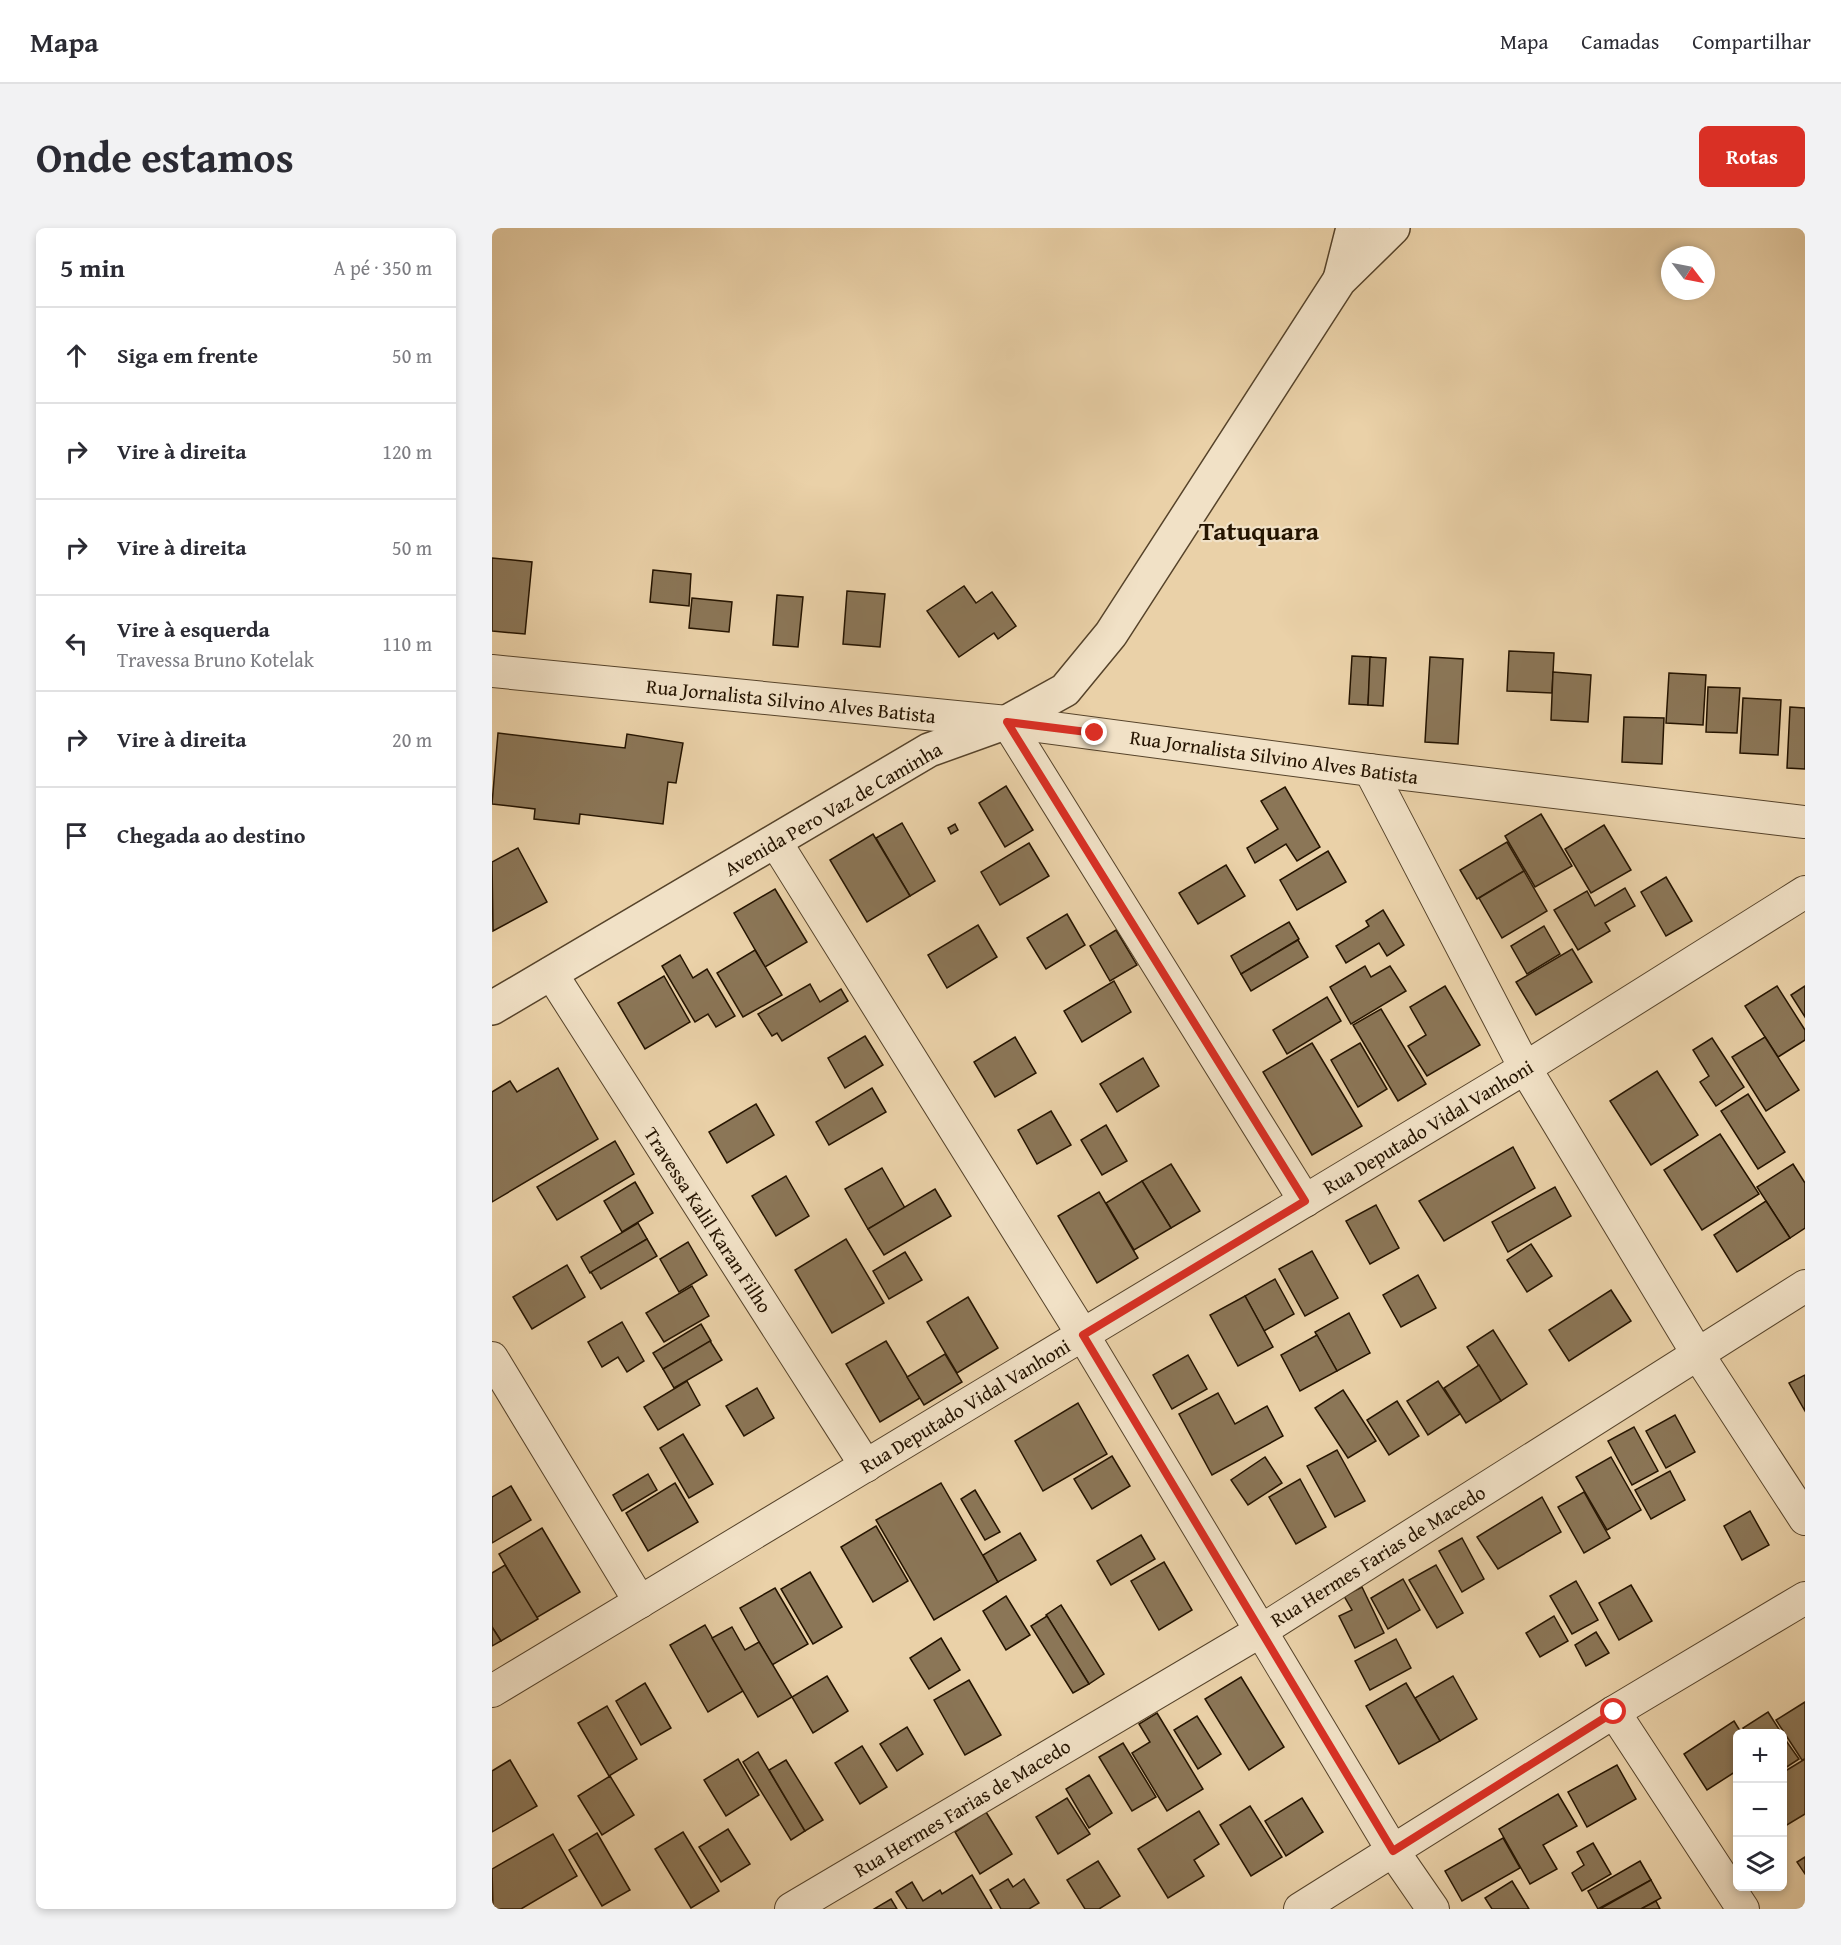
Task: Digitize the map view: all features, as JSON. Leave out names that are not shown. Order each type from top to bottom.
[{"type":"street","name":"Avenida Pero Vaz de Caminha","points":[[1339,281],[1353,228]]},
{"type":"street","name":"Avenida Pero Vaz de Caminha","points":[[492,1008],[929,750],[1007,722],[1065,690],[1111,634],[1339,281],[1393,228]]},
{"type":"street","name":"Rua Jornalista Silvino Alves Batista","points":[[492,671],[1007,722],[1370,770],[1805,822]]},
{"type":"street","points":[[1007,722],[1305,1201]]},
{"type":"street","points":[[1370,770],[1525,1068],[1697,1353],[1805,1519]]},
{"type":"street","points":[[775,841],[1083,1335],[1259,1632],[1393,1851],[1433,1909]]},
{"type":"street","name":"Rua Deputado Vidal Vanhoni","points":[[492,1691],[1525,1068],[1805,892]]},
{"type":"street","name":"Travessa Kalil Karan Filho","points":[[551,973],[866,1466]]},
{"type":"street","name":"Rua Hermes Farias de Macedo","points":[[791,1909],[1259,1632],[1805,1286]]},
{"type":"street","points":[[492,1358],[640,1602]]},
{"type":"street","points":[[1300,1909],[1614,1712],[1805,1598]]},
{"type":"street","points":[[1614,1712],[1743,1909]]},
{"type":"building","points":[[492,558],[532,562],[525,634],[492,631]]},
{"type":"building","points":[[653,570],[691,574],[689,606],[650,602]]},
{"type":"building","points":[[964,586],[976,603],[992,592],[1016,626],[998,639],[994,633],[959,657],[927,611]]},
{"type":"building","points":[[847,591],[885,594],[880,647],[843,644]]},
{"type":"building","points":[[777,595],[803,597],[798,647],[773,645]]},
{"type":"building","points":[[692,598],[732,602],[729,632],[689,628]]},
{"type":"building","points":[[1509,651],[1554,653],[1552,693],[1507,691]]},
{"type":"building","points":[[1352,656],[1371,657],[1368,705],[1349,704]]},
{"type":"building","points":[[1370,657],[1386,658],[1383,706],[1368,705]]},
{"type":"building","points":[[1430,657],[1463,659],[1458,744],[1425,742]]},
{"type":"building","points":[[1553,672],[1591,675],[1588,722],[1551,720]]},
{"type":"building","points":[[1669,673],[1706,675],[1703,725],[1666,723]]},
{"type":"building","points":[[1708,687],[1740,688],[1737,733],[1706,732]]},
{"type":"building","points":[[1743,698],[1781,700],[1778,755],[1740,753]]},
{"type":"building","points":[[1790,707],[1805,708],[1805,769],[1787,768]]},
{"type":"building","points":[[1624,717],[1664,718],[1662,764],[1622,762]]},
{"type":"building","points":[[498,733],[625,748],[627,734],[683,743],[676,783],[668,782],[663,824],[580,814],[579,824],[534,819],[535,809],[492,804]]},
{"type":"building","points":[[1006,786],[1033,830],[1005,847],[979,803]]},
{"type":"building","points":[[1285,787],[1320,847],[1297,861],[1286,844],[1255,863],[1247,848],[1278,829],[1261,801]]},
{"type":"building","points":[[1541,814],[1572,866],[1535,887],[1505,836]]},
{"type":"building","points":[[902,823],[935,881],[910,896],[876,838]]},
{"type":"building","points":[[955,824],[958,830],[951,834],[948,828]]},
{"type":"building","points":[[1604,825],[1631,870],[1591,893],[1565,849]]},
{"type":"building","points":[[873,834],[910,896],[867,922],[830,860]]},
{"type":"building","points":[[1507,842],[1524,871],[1477,899],[1460,870]]},
{"type":"building","points":[[1029,843],[1049,876],[1000,905],[981,872]]},
{"type":"building","points":[[518,848],[547,902],[493,931],[492,862]]},
{"type":"building","points":[[1328,851],[1346,882],[1297,910],[1280,880]]},
{"type":"building","points":[[1226,865],[1245,896],[1198,924],[1179,893]]},
{"type":"building","points":[[1524,871],[1547,911],[1502,938],[1479,898]]},
{"type":"building","points":[[1666,877],[1692,921],[1666,936],[1641,892]]},
{"type":"building","points":[[1625,888],[1635,906],[1605,923],[1610,931],[1578,950],[1554,910],[1587,891],[1595,906]]},
{"type":"building","points":[[775,889],[807,942],[765,967],[734,913]]},
{"type":"building","points":[[1383,910],[1404,945],[1387,956],[1379,943],[1346,963],[1336,946],[1369,926],[1366,921]]},
{"type":"building","points":[[1067,914],[1085,945],[1046,969],[1027,938]]},
{"type":"building","points":[[1289,922],[1299,939],[1241,974],[1231,956]]},
{"type":"building","points":[[978,925],[997,957],[947,988],[928,955]]},
{"type":"building","points":[[1544,926],[1560,954],[1527,974],[1511,946]]},
{"type":"building","points":[[1116,930],[1137,965],[1110,981],[1090,946]]},
{"type":"building","points":[[1298,940],[1308,957],[1251,991],[1241,974]]},
{"type":"building","points":[[1572,949],[1592,982],[1536,1015],[1516,982]]},
{"type":"building","points":[[755,950],[782,995],[743,1017],[717,973]]},
{"type":"building","points":[[680,955],[693,978],[707,969],[735,1016],[716,1027],[708,1014],[695,1022],[662,966]]},
{"type":"building","points":[[1365,966],[1371,977],[1390,966],[1406,991],[1351,1024],[1330,987]]},
{"type":"building","points":[[664,976],[690,1022],[645,1049],[618,1003]]},
{"type":"building","points":[[1114,981],[1131,1012],[1082,1042],[1064,1011]]},
{"type":"building","points":[[810,984],[820,1002],[841,989],[848,1001],[782,1041],[777,1033],[772,1036],[758,1014]]},
{"type":"building","points":[[1445,986],[1480,1045],[1427,1076],[1408,1046],[1426,1035],[1410,1007]]},
{"type":"building","points":[[1777,986],[1805,1030],[1805,1040],[1778,1057],[1745,1006]]},
{"type":"building","points":[[1805,986],[1805,1017],[1791,995]]},
{"type":"building","points":[[1327,997],[1341,1021],[1287,1054],[1273,1030]]},
{"type":"building","points":[[1381,1009],[1426,1084],[1398,1101],[1353,1025]]},
{"type":"building","points":[[865,1036],[883,1065],[845,1088],[828,1058]]},
{"type":"building","points":[[1015,1037],[1036,1073],[995,1097],[974,1062]]},
{"type":"building","points":[[1765,1037],[1799,1090],[1766,1111],[1732,1057]]},
{"type":"building","points":[[1712,1038],[1744,1087],[1716,1106],[1700,1082],[1709,1076],[1693,1050]]},
{"type":"building","points":[[1312,1043],[1362,1126],[1312,1155],[1263,1072]]},
{"type":"building","points":[[1360,1043],[1387,1089],[1358,1107],[1331,1060]]},
{"type":"building","points":[[1143,1058],[1159,1086],[1117,1112],[1100,1084]]},
{"type":"building","points":[[558,1068],[598,1139],[492,1202],[492,1092],[510,1081],[517,1092]]},
{"type":"building","points":[[1657,1071],[1698,1135],[1651,1165],[1610,1101]]},
{"type":"building","points":[[872,1088],[886,1112],[829,1145],[816,1122]]},
{"type":"building","points":[[1748,1094],[1785,1152],[1758,1169],[1721,1111]]},
{"type":"building","points":[[756,1104],[774,1135],[727,1163],[709,1132]]},
{"type":"building","points":[[1051,1111],[1071,1145],[1037,1164],[1018,1130]]},
{"type":"building","points":[[1106,1125],[1127,1161],[1102,1175],[1081,1140]]},
{"type":"building","points":[[1720,1134],[1759,1194],[1702,1230],[1664,1170]]},
{"type":"building","points":[[615,1141],[634,1174],[557,1220],[537,1187]]},
{"type":"building","points":[[1513,1147],[1535,1188],[1444,1241],[1419,1201]]},
{"type":"building","points":[[1171,1164],[1200,1211],[1171,1228],[1142,1181]]},
{"type":"building","points":[[1793,1164],[1805,1183],[1805,1228],[1790,1238],[1757,1187]]},
{"type":"building","points":[[882,1168],[905,1208],[868,1229],[845,1189]]},
{"type":"building","points":[[786,1176],[809,1216],[776,1236],[752,1196]]},
{"type":"building","points":[[1142,1181],[1171,1228],[1134,1250],[1106,1203]]},
{"type":"building","points":[[635,1182],[653,1213],[622,1232],[604,1201]]},
{"type":"building","points":[[1555,1187],[1571,1216],[1508,1252],[1492,1222]]},
{"type":"building","points":[[935,1189],[951,1216],[884,1255],[868,1229]]},
{"type":"building","points":[[1099,1192],[1138,1258],[1097,1283],[1058,1216]]},
{"type":"building","points":[[1766,1201],[1790,1238],[1737,1272],[1714,1235]]},
{"type":"building","points":[[1376,1205],[1399,1248],[1370,1264],[1346,1221]]},
{"type":"building","points":[[638,1223],[647,1239],[590,1273],[581,1257]]},
{"type":"building","points":[[647,1239],[657,1256],[601,1289],[591,1272]]},
{"type":"building","points":[[846,1239],[884,1303],[832,1333],[795,1270]]},
{"type":"building","points":[[688,1242],[707,1275],[679,1292],[660,1259]]},
{"type":"building","points":[[1531,1244],[1552,1276],[1527,1292],[1507,1260]]},
{"type":"building","points":[[1312,1251],[1338,1298],[1305,1316],[1279,1269]]},
{"type":"building","points":[[905,1252],[922,1280],[889,1299],[873,1271]]},
{"type":"building","points":[[567,1265],[585,1297],[532,1329],[513,1297]]},
{"type":"building","points":[[1418,1275],[1436,1308],[1401,1327],[1383,1295]]},
{"type":"building","points":[[1275,1279],[1294,1314],[1264,1331],[1245,1296]]},
{"type":"building","points":[[692,1286],[709,1316],[664,1342],[646,1313]]},
{"type":"building","points":[[1611,1290],[1631,1321],[1569,1361],[1549,1330]]},
{"type":"building","points":[[1245,1296],[1273,1347],[1238,1366],[1210,1315]]},
{"type":"building","points":[[968,1297],[998,1348],[957,1373],[927,1322]]},
{"type":"building","points":[[1349,1313],[1370,1353],[1337,1371],[1315,1332]]},
{"type":"building","points":[[622,1322],[644,1361],[627,1372],[618,1357],[602,1367],[588,1342]]},
{"type":"building","points":[[701,1324],[711,1341],[663,1369],[653,1353]]},
{"type":"building","points":[[1493,1330],[1527,1384],[1501,1401],[1467,1347]]},
{"type":"building","points":[[1317,1335],[1337,1371],[1300,1391],[1281,1355]]},
{"type":"building","points":[[710,1341],[722,1360],[674,1388],[663,1369]]},
{"type":"building","points":[[886,1341],[920,1398],[880,1422],[846,1364]]},
{"type":"building","points":[[945,1354],[962,1382],[924,1405],[907,1377]]},
{"type":"building","points":[[1188,1355],[1207,1389],[1172,1409],[1153,1375]]},
{"type":"building","points":[[1479,1365],[1501,1401],[1466,1423],[1444,1388]]},
{"type":"building","points":[[1805,1375],[1805,1411],[1789,1383]]},
{"type":"building","points":[[687,1381],[700,1405],[658,1430],[644,1407]]},
{"type":"building","points":[[1438,1381],[1460,1414],[1428,1435],[1407,1401]]},
{"type":"building","points":[[757,1388],[774,1418],[744,1436],[726,1406]]},
{"type":"building","points":[[1343,1390],[1376,1441],[1348,1458],[1315,1408]]},
{"type":"building","points":[[1218,1393],[1235,1424],[1267,1406],[1283,1436],[1212,1475],[1179,1414]]},
{"type":"building","points":[[1397,1401],[1419,1436],[1389,1455],[1367,1420]]},
{"type":"building","points":[[1078,1403],[1107,1454],[1043,1491],[1015,1441]]},
{"type":"building","points":[[1675,1415],[1695,1452],[1666,1468],[1646,1431]]},
{"type":"building","points":[[1634,1427],[1658,1471],[1632,1485],[1608,1441]]},
{"type":"building","points":[[683,1434],[713,1484],[689,1498],[660,1448]]},
{"type":"building","points":[[1337,1450],[1365,1501],[1335,1517],[1307,1466]]},
{"type":"building","points":[[1112,1456],[1130,1486],[1092,1509],[1074,1479]]},
{"type":"building","points":[[1265,1457],[1282,1483],[1248,1505],[1231,1480]]},
{"type":"building","points":[[1611,1457],[1641,1510],[1607,1530],[1576,1477]]},
{"type":"building","points":[[1670,1471],[1685,1500],[1651,1519],[1635,1490]]},
{"type":"building","points":[[648,1474],[657,1490],[622,1511],[613,1495]]},
{"type":"building","points":[[1300,1479],[1326,1527],[1296,1544],[1269,1497]]},
{"type":"building","points":[[675,1483],[698,1522],[648,1551],[626,1513]]},
{"type":"building","points":[[941,1483],[998,1582],[934,1620],[876,1520]]},
{"type":"building","points":[[511,1486],[531,1520],[492,1543],[492,1497]]},
{"type":"building","points":[[975,1490],[1000,1532],[985,1540],[961,1499]]},
{"type":"building","points":[[1584,1492],[1610,1538],[1584,1553],[1558,1507]]},
{"type":"building","points":[[1542,1497],[1561,1532],[1498,1569],[1477,1537]]},
{"type":"building","points":[[1750,1511],[1769,1545],[1742,1560],[1724,1526]]},
{"type":"building","points":[[876,1526],[908,1581],[873,1602],[841,1547]]},
{"type":"building","points":[[542,1528],[580,1592],[536,1618],[499,1554]]},
{"type":"building","points":[[1020,1533],[1036,1560],[998,1582],[983,1555]]},
{"type":"building","points":[[1141,1535],[1155,1559],[1111,1585],[1097,1561]]},
{"type":"building","points":[[1462,1538],[1484,1579],[1462,1592],[1439,1551]]},
{"type":"building","points":[[1164,1562],[1192,1610],[1159,1630],[1131,1581]]},
{"type":"building","points":[[505,1565],[538,1619],[501,1641],[492,1627],[492,1573]]},
{"type":"building","points":[[1436,1565],[1463,1613],[1437,1628],[1409,1580]]},
{"type":"building","points":[[810,1572],[842,1627],[813,1644],[781,1589]]},
{"type":"building","points":[[1403,1579],[1420,1610],[1388,1629],[1371,1598]]},
{"type":"building","points":[[1576,1581],[1598,1620],[1572,1634],[1550,1596]]},
{"type":"building","points":[[1631,1585],[1652,1621],[1619,1640],[1599,1603]]},
{"type":"building","points":[[1362,1587],[1384,1633],[1355,1648],[1339,1616],[1352,1610],[1344,1596]]},
{"type":"building","points":[[775,1588],[808,1644],[772,1665],[740,1608]]},
{"type":"building","points":[[1006,1596],[1030,1635],[1006,1650],[983,1611]]},
{"type":"building","points":[[1061,1605],[1104,1674],[1089,1684],[1046,1615]]},
{"type":"building","points":[[1047,1616],[1089,1684],[1073,1693],[1031,1626]]},
{"type":"building","points":[[1554,1616],[1568,1641],[1540,1657],[1526,1633]]},
{"type":"building","points":[[705,1625],[743,1691],[708,1712],[670,1645]]},
{"type":"building","points":[[492,1627],[501,1641],[492,1646]]},
{"type":"building","points":[[732,1627],[745,1650],[759,1642],[792,1697],[758,1717],[712,1638]]},
{"type":"building","points":[[1596,1632],[1609,1653],[1586,1666],[1575,1645]]},
{"type":"building","points":[[941,1638],[960,1670],[929,1689],[910,1658]]},
{"type":"building","points":[[1396,1639],[1411,1668],[1370,1690],[1355,1661]]},
{"type":"building","points":[[827,1676],[848,1711],[813,1733],[792,1697]]},
{"type":"building","points":[[1453,1676],[1477,1719],[1440,1741],[1415,1698]]},
{"type":"building","points":[[1241,1677],[1284,1747],[1249,1770],[1205,1699]]},
{"type":"building","points":[[969,1680],[1001,1735],[965,1755],[934,1700]]},
{"type":"building","points":[[645,1683],[671,1728],[641,1745],[616,1701]]},
{"type":"building","points":[[1406,1683],[1440,1741],[1399,1764],[1366,1706]]},
{"type":"building","points":[[1805,1702],[1805,1759],[1802,1760],[1787,1737],[1787,1729],[1782,1729],[1776,1720]]},
{"type":"building","points":[[607,1706],[637,1759],[609,1776],[578,1723]]},
{"type":"building","points":[[1768,1712],[1779,1729],[1744,1729]]},
{"type":"building","points":[[1157,1713],[1203,1789],[1167,1811],[1132,1753],[1150,1742],[1139,1724]]},
{"type":"building","points":[[1197,1716],[1221,1754],[1198,1769],[1174,1730]]},
{"type":"building","points":[[1734,1721],[1739,1729],[1733,1729],[1733,1773],[1707,1790],[1684,1754]]},
{"type":"building","points":[[907,1727],[923,1754],[897,1771],[880,1744]]},
{"type":"building","points":[[1787,1742],[1799,1759],[1787,1767]]},
{"type":"building","points":[[1123,1743],[1156,1797],[1132,1811],[1099,1757]]},
{"type":"building","points":[[862,1746],[887,1787],[860,1804],[835,1763]]},
{"type":"building","points":[[758,1752],[805,1831],[791,1840],[743,1762]]},
{"type":"building","points":[[738,1759],[759,1795],[726,1816],[704,1780]]},
{"type":"building","points":[[1805,1759],[1805,1814],[1787,1825],[1787,1783],[1787,1770]]},
{"type":"building","points":[[510,1760],[537,1806],[492,1832],[492,1771]]},
{"type":"building","points":[[786,1760],[823,1820],[805,1831],[769,1770]]},
{"type":"building","points":[[1617,1765],[1636,1799],[1587,1827],[1568,1792]]},
{"type":"building","points":[[1089,1775],[1112,1813],[1089,1828],[1066,1789]]},
{"type":"building","points":[[610,1776],[634,1815],[602,1835],[578,1796]]},
{"type":"building","points":[[1558,1794],[1577,1826],[1543,1845],[1557,1869],[1530,1884],[1499,1829]]},
{"type":"building","points":[[1067,1798],[1090,1834],[1058,1854],[1036,1817]]},
{"type":"building","points":[[1302,1798],[1323,1832],[1286,1856],[1265,1821]]},
{"type":"building","points":[[1250,1806],[1282,1857],[1251,1876],[1220,1825]]},
{"type":"building","points":[[1199,1811],[1219,1844],[1194,1860],[1204,1876],[1168,1898],[1138,1849]]},
{"type":"building","points":[[986,1812],[1012,1854],[980,1874],[955,1832]]},
{"type":"building","points":[[728,1829],[750,1864],[721,1882],[699,1847]]},
{"type":"building","points":[[683,1832],[719,1891],[691,1908],[655,1849]]},
{"type":"building","points":[[597,1833],[630,1890],[602,1906],[569,1850]]},
{"type":"building","points":[[553,1834],[577,1876],[521,1909],[493,1909],[492,1869]]},
{"type":"building","points":[[1503,1838],[1520,1868],[1462,1901],[1445,1871]]},
{"type":"building","points":[[1593,1843],[1611,1874],[1582,1891],[1572,1873],[1584,1865],[1577,1852]]},
{"type":"building","points":[[1805,1857],[1805,1874],[1797,1862]]},
{"type":"building","points":[[1098,1861],[1120,1896],[1099,1909],[1085,1909],[1067,1880]]},
{"type":"building","points":[[1640,1861],[1651,1880],[1598,1909],[1588,1891]]},
{"type":"building","points":[[972,1875],[992,1909],[907,1909],[896,1892],[912,1882],[923,1901],[940,1890],[942,1894]]},
{"type":"building","points":[[1008,1879],[1013,1887],[1024,1879],[1039,1903],[1029,1909],[1001,1909],[990,1890]]},
{"type":"building","points":[[1651,1880],[1661,1898],[1641,1909],[1600,1909]]},
{"type":"building","points":[[1512,1881],[1529,1909],[1492,1909],[1485,1898]]},
{"type":"building","points":[[891,1899],[897,1909],[874,1909]]},
{"type":"building","points":[[1656,1901],[1660,1909],[1641,1909]]},
{"type":"district","name":"Tatuquara","points":[[1259,531]]},
{"type":"route","points":[[1095,733],[1007,722],[1305,1201],[1083,1335],[1259,1632],[1393,1851],[1614,1712]]}]
